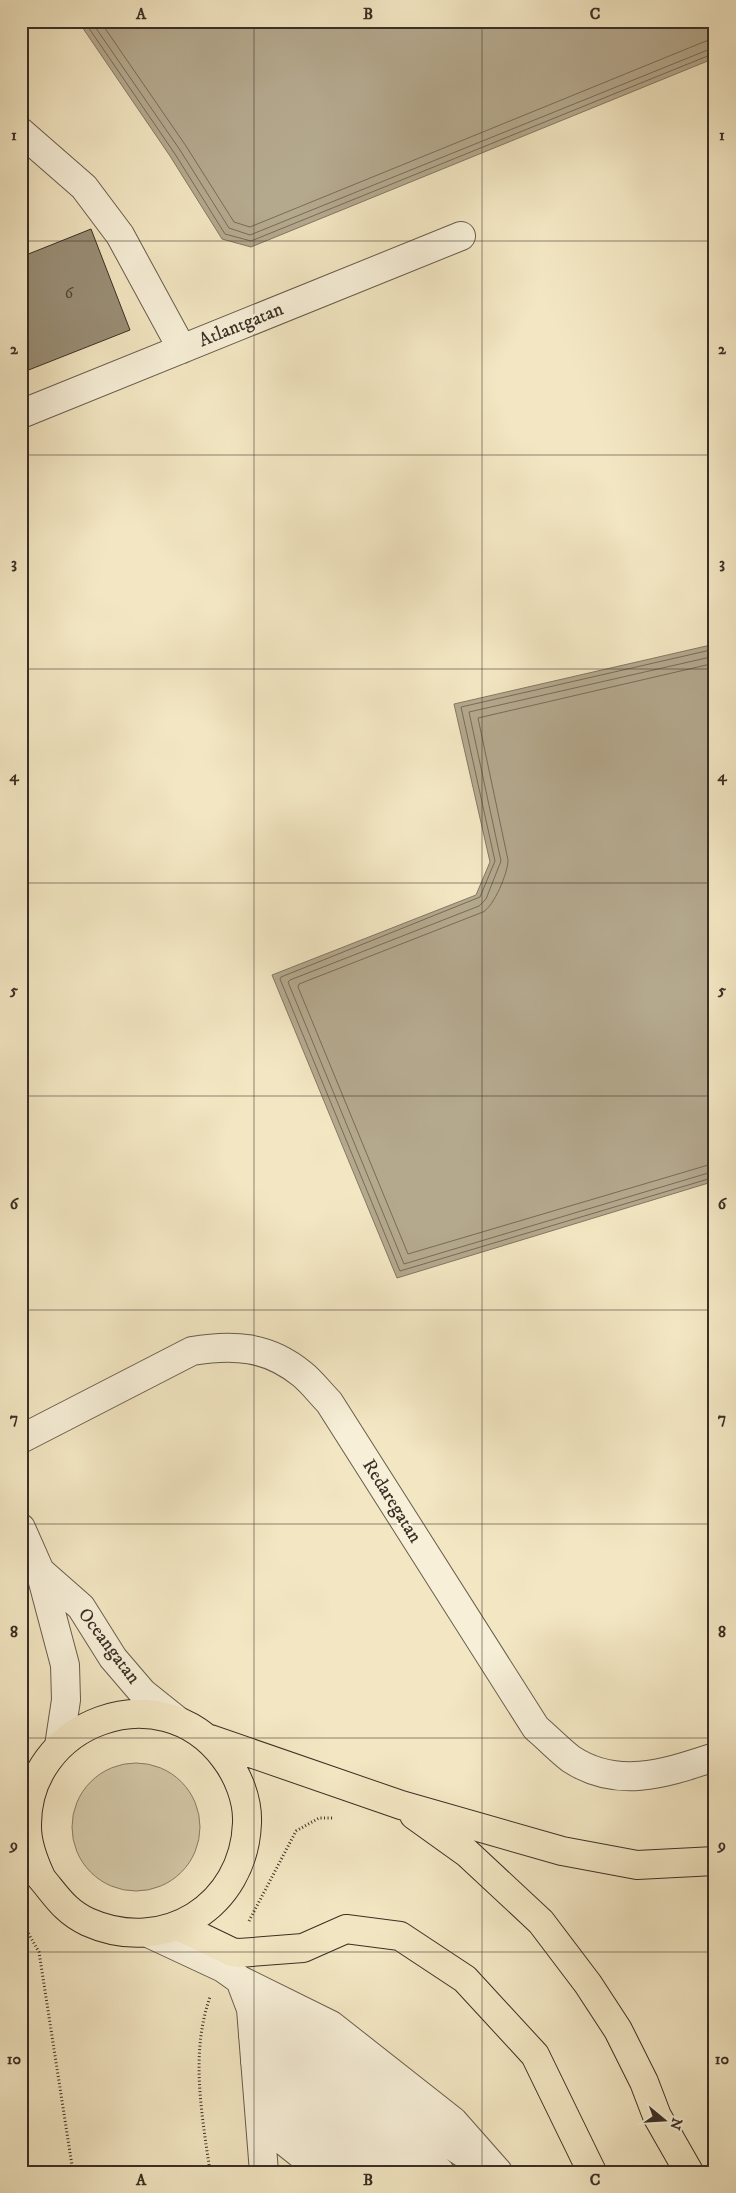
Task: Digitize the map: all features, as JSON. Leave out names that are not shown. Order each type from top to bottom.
[{"type":"highway","points":[[142,1714],[161,1716],[178,1721],[206,1738],[220,1751],[231,1766],[239,1783],[247,1821],[246,1840],[234,1876],[223,1892],[210,1906],[178,1926],[148,1933],[113,1930],[86,1921],[69,1910],[31,1870],[34,1862],[27,1827],[32,1793],[42,1758],[73,1734],[89,1725],[115,1716],[142,1714]]},
{"type":"highway","points":[[206,1738],[401,1805],[562,1850],[637,1865],[715,1861]]},
{"type":"highway","points":[[401,1805],[467,1853],[540,1922],[588,1984],[618,2030],[644,2082],[657,2116],[689,2172]]},
{"type":"highway","points":[[178,1926],[232,1952],[239,1953],[303,1948],[346,1929],[400,1936],[466,1979],[535,2055],[592,2172]]},
{"type":"street","points":[[21,132],[84,187],[120,235],[182,349]]},
{"type":"street","name":"Atlantgatan","points":[[21,414],[461,236]]},
{"type":"street","name":"Redaregatan","points":[[21,1438],[192,1351],[220,1347],[250,1348],[278,1358],[303,1374],[329,1402],[536,1728],[571,1758],[594,1771],[631,1778],[668,1772],[715,1757]]},
{"type":"street","name":"Oceangatan","points":[[21,1528],[40,1571],[65,1665],[66,1700],[42,1758]]},
{"type":"street","name":"Oceangatan","points":[[40,1571],[81,1607],[113,1658],[144,1692],[178,1721]]},
{"type":"street","points":[[148,1933],[223,1968],[240,1980],[331,2025],[453,2121],[498,2172]]},
{"type":"street","points":[[240,1980],[251,2009],[263,2162],[285,2172]]},
{"type":"street","points":[[251,2009],[314,2041],[439,2138],[492,2172]]},
{"type":"street","points":[[254,2049],[294,2086],[400,2172]]},
{"type":"street","points":[[254,2049],[304,2062],[440,2172]]},
{"type":"street","points":[[258,2090],[362,2172]]},
{"type":"street","points":[[260,2122],[323,2172]]},
{"type":"path","points":[[21,1926],[27,1931],[40,1952],[73,2172]]},
{"type":"shaded area","points":[[136,1763],[149,1764],[161,1768],[181,1782],[195,1802],[199,1814],[199,1840],[195,1852],[181,1872],[161,1886],[149,1890],[136,1891],[123,1890],[111,1886],[91,1872],[77,1852],[73,1840],[72,1827],[73,1814],[77,1802],[91,1782],[111,1768],[123,1764]]},
{"type":"water","points":[[78,21],[715,21],[715,58],[251,247],[222,239],[170,156]]},
{"type":"water","points":[[715,644],[715,1181],[397,1278],[272,975],[476,895],[490,862],[454,704]]},
{"type":"building","points":[[91,229],[130,330],[21,373],[21,257]]}]
